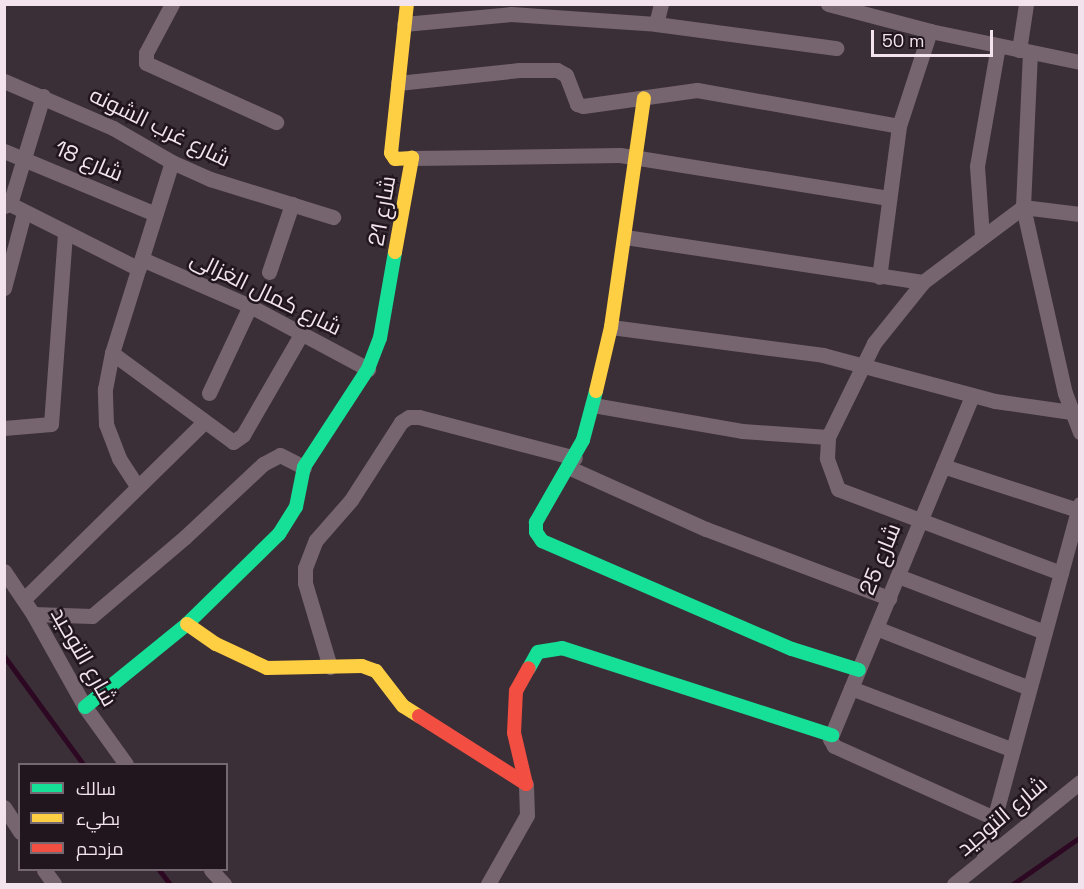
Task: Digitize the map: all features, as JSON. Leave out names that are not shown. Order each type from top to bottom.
[{"type":"street","points":[[172,4],[146,53],[146,63],[276,122]]},
{"type":"street","name":"شارع 21","points":[[304,467],[368,369],[380,338],[412,158],[397,159],[392,155],[407,4]]},
{"type":"street","points":[[656,24],[661,4]]},
{"type":"street","points":[[828,4],[930,32],[1080,62]]},
{"type":"street","points":[[1026,4],[1023,207],[1071,412],[1080,432]]},
{"type":"street","points":[[404,24],[511,14],[656,24],[836,48]]},
{"type":"street","points":[[879,277],[899,126],[930,32]]},
{"type":"street","points":[[982,236],[977,166],[998,46]]},
{"type":"street","points":[[398,83],[519,70],[556,70],[566,75],[576,104],[644,99],[671,90],[697,90],[899,126]]},
{"type":"street","name":"شارع غرب الشونه","points":[[4,81],[114,128],[172,162],[333,217]]},
{"type":"street","points":[[8,205],[43,96]]},
{"type":"street","points":[[644,99],[633,158],[625,237],[611,327],[593,405],[572,463],[536,522],[542,541],[792,649],[859,670]]},
{"type":"street","name":"شارع 18","points":[[4,151],[155,214]]},
{"type":"street","points":[[412,158],[633,158],[889,198]]},
{"type":"street","points":[[137,486],[119,458],[106,424],[105,389],[112,353],[172,162]]},
{"type":"street","points":[[269,272],[292,204]]},
{"type":"street","name":"شارع كمال الغزالى","points":[[8,205],[65,234],[250,306],[368,369]]},
{"type":"street","points":[[1061,573],[920,523],[838,489],[827,458],[828,437],[861,365],[923,282],[1023,207],[1080,214]]},
{"type":"street","points":[[4,288],[24,213]]},
{"type":"street","points":[[4,428],[51,423],[65,234]]},
{"type":"street","points":[[625,237],[923,282]]},
{"type":"street","points":[[209,393],[250,306]]},
{"type":"street","points":[[611,327],[779,348],[861,365],[972,396],[1071,412]]},
{"type":"street","points":[[112,353],[229,442],[240,438],[302,333]]},
{"type":"street","name":"شارع 25","points":[[831,737],[972,396]]},
{"type":"street","points":[[593,405],[742,431],[828,437]]},
{"type":"street","points":[[330,667],[305,583],[305,568],[316,540],[351,500],[401,422],[409,417],[419,417],[572,463],[706,529],[889,598]]},
{"type":"street","points":[[24,599],[204,422]]},
{"type":"street","points":[[33,614],[92,616],[185,537],[263,464],[280,455],[304,467],[296,507],[279,534],[187,624],[85,708]]},
{"type":"street","points":[[943,466],[1079,507],[1076,528],[1061,573],[983,860]]},
{"type":"street","name":"شارع التوحيد","points":[[4,571],[33,614],[85,708],[125,763]]},
{"type":"street","points":[[898,576],[1045,632]]},
{"type":"street","points":[[187,624],[216,644],[267,668],[362,666],[376,671],[403,706],[526,784]]},
{"type":"street","points":[[876,628],[1029,688]]},
{"type":"street","points":[[488,885],[527,815],[526,784],[514,733],[516,691],[538,652],[550,647],[562,648],[831,737],[834,746],[994,818]]},
{"type":"street","points":[[852,688],[1013,750]]},
{"type":"street","name":"شارع التوحيد","points":[[954,885],[1080,782]]},
{"type":"street","points":[[4,807],[18,829]]},
{"type":"street","points":[[45,871],[54,885]]},
{"type":"street","points":[[212,871],[225,885]]},
{"type":"waterway","points":[[4,656],[82,763]]},
{"type":"waterway","points":[[1013,884],[1080,837]]},
{"type":"waterway","points":[[160,871],[170,884]]},
{"type":"traffic: fast","points":[[85,707],[187,624],[279,534],[296,507],[304,467],[368,369],[380,338],[395,252]]},
{"type":"traffic: fast","points":[[596,391],[583,440],[536,522],[536,532],[542,541],[792,649],[859,670]]},
{"type":"traffic: fast","points":[[529,668],[538,652],[562,648],[832,735]]},
{"type":"traffic: slow","points":[[395,252],[412,158],[395,159],[391,153],[407,4]]},
{"type":"traffic: slow","points":[[596,391],[611,327],[644,98]]},
{"type":"traffic: slow","points":[[187,624],[216,644],[267,668],[362,666],[376,671],[403,706],[419,716]]},
{"type":"traffic: jam","points":[[419,716],[526,784],[514,733],[516,691],[529,668]]}]
